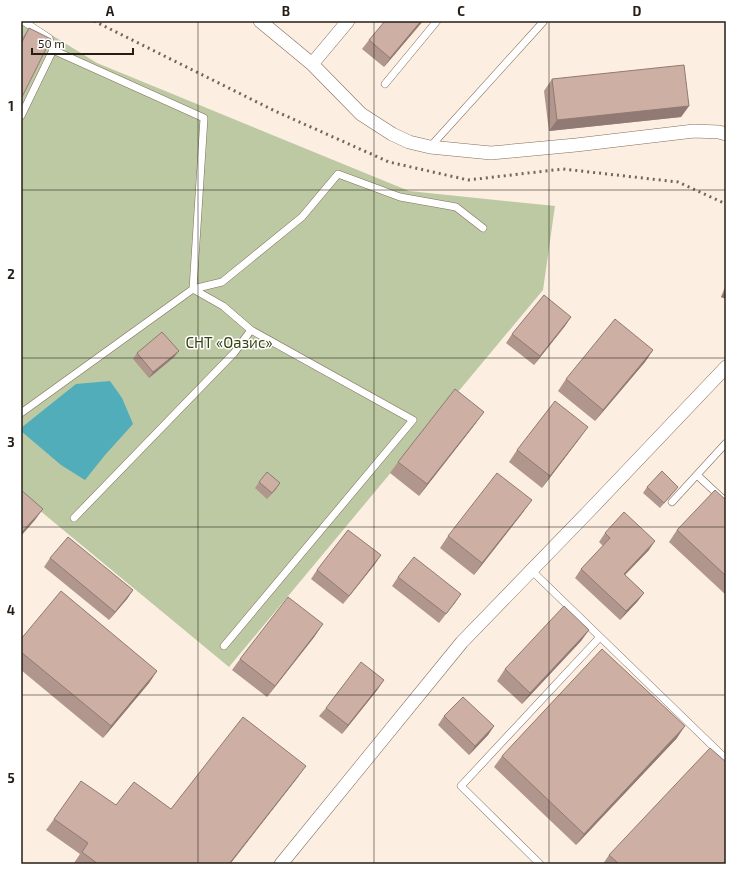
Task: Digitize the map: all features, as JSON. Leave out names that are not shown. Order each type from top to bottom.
[{"type":"street","points":[[260,21],[312,64],[360,114],[408,142],[430,148],[491,153],[576,145],[694,131],[718,132],[726,134]]},
{"type":"street","points":[[312,64],[348,21]]},
{"type":"street","points":[[281,864],[462,642],[726,367]]},
{"type":"lane","points":[[23,21],[48,38],[53,50],[204,118],[193,288]]},
{"type":"lane","points":[[386,84],[437,21]]},
{"type":"lane","points":[[430,148],[544,21]]},
{"type":"lane","points":[[21,116],[53,50]]},
{"type":"lane","points":[[21,413],[193,288],[222,282],[302,217],[338,174],[400,197],[456,207],[483,228]]},
{"type":"lane","points":[[193,288],[224,306],[251,330],[413,420],[224,646]]},
{"type":"lane","points":[[74,518],[234,353],[251,330]]},
{"type":"lane","points":[[672,502],[726,443]]},
{"type":"lane","points":[[697,475],[726,502]]},
{"type":"lane","points":[[531,570],[726,759]]},
{"type":"lane","points":[[540,864],[461,786],[600,637]]},
{"type":"green space","name":"СНТ «Оазис»","points":[[21,21],[29,21],[97,63],[409,191],[555,206],[543,290],[229,667],[21,495]]},
{"type":"water","points":[[110,381],[122,398],[133,424],[85,480],[61,465],[21,431],[21,428],[76,384]]},
{"type":"building","points":[[385,21],[421,21],[390,58],[369,40]]},
{"type":"building","points":[[29,28],[51,39],[21,97],[21,44]]},
{"type":"building","points":[[684,65],[689,106],[557,120],[552,79]]},
{"type":"building","points":[[544,295],[571,317],[540,356],[512,334]]},
{"type":"building","points":[[615,319],[653,350],[603,410],[566,379]]},
{"type":"building","points":[[162,332],[179,351],[153,372],[137,353]]},
{"type":"building","points":[[455,389],[484,412],[427,484],[398,462]]},
{"type":"building","points":[[555,401],[588,427],[550,476],[517,450]]},
{"type":"building","points":[[662,471],[678,487],[664,503],[647,487]]},
{"type":"building","points":[[267,472],[280,483],[272,493],[259,482]]},
{"type":"building","points":[[497,473],[532,500],[482,563],[448,536]]},
{"type":"building","points":[[21,490],[43,509],[21,533]]},
{"type":"building","points":[[715,490],[726,500],[726,576],[677,530]]},
{"type":"building","points":[[624,512],[655,541],[624,574],[644,593],[626,611],[581,569],[610,538],[605,533]]},
{"type":"building","points":[[348,530],[381,555],[349,596],[317,570]]},
{"type":"building","points":[[68,537],[133,590],[115,612],[50,558]]},
{"type":"building","points":[[414,557],[461,594],[446,614],[398,577]]},
{"type":"building","points":[[61,591],[157,671],[111,726],[21,652],[21,639]]},
{"type":"building","points":[[288,597],[323,624],[275,686],[240,659]]},
{"type":"building","points":[[564,606],[589,630],[530,693],[505,669]]},
{"type":"building","points":[[602,649],[685,726],[584,834],[502,756]]},
{"type":"building","points":[[361,662],[384,680],[348,725],[326,708]]},
{"type":"building","points":[[463,697],[494,726],[475,746],[444,716]]},
{"type":"building","points":[[243,717],[306,766],[229,864],[98,864],[82,852],[88,843],[54,819],[81,781],[116,805],[134,782],[171,809]]},
{"type":"building","points":[[710,748],[726,762],[726,864],[619,864],[609,855]]},
{"type":"railway","points":[[94,21],[275,111],[389,162],[468,180],[563,169],[678,182],[726,204]]}]
